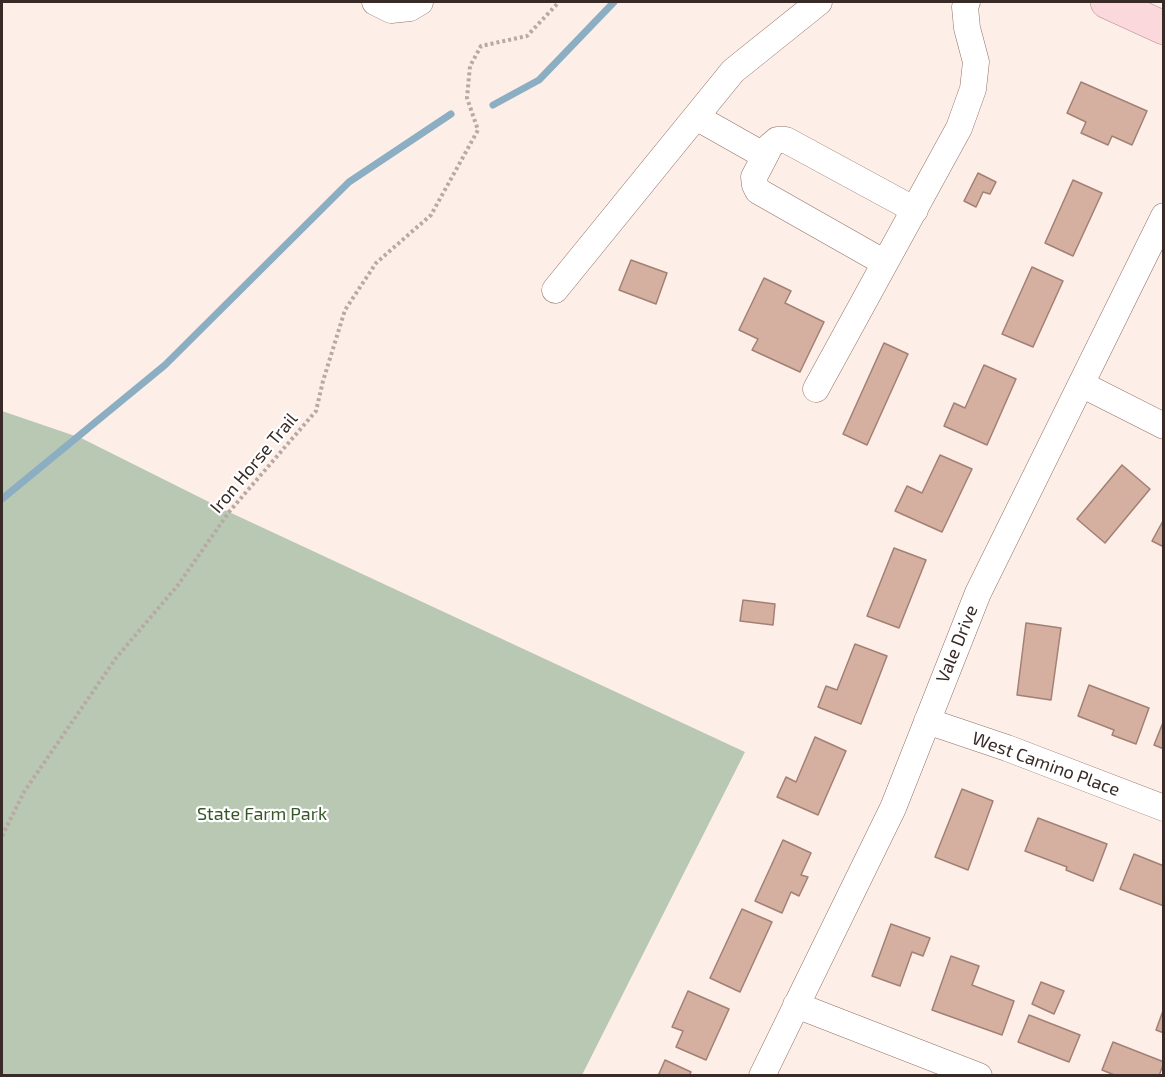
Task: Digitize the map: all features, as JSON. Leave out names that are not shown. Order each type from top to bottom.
[{"type":"main road","points":[[1107,2],[1164,28]]},
{"type":"street","points":[[375,2],[391,10],[410,8],[420,2]]},
{"type":"street","points":[[555,290],[733,71],[819,2]]},
{"type":"street","points":[[816,389],[959,128],[973,89],[976,62],[967,28],[965,7],[967,2]]},
{"type":"street","points":[[696,117],[765,156]]},
{"type":"street","points":[[885,262],[758,191],[754,185],[754,177],[770,146],[777,140],[786,140],[915,210]]},
{"type":"street","name":"Vale Drive","points":[[762,1076],[892,808],[978,593],[1164,216]]},
{"type":"street","points":[[1081,384],[1164,426]]},
{"type":"street","name":"West Camino Place","points":[[927,721],[1007,748],[1164,808]]},
{"type":"street","points":[[796,1005],[978,1076]]},
{"type":"path","name":"Iron Horse Trail","points":[[2,836],[24,792],[116,658],[178,585],[229,512],[316,411],[345,310],[376,263],[431,215],[478,130],[467,98],[470,66],[481,45],[526,36],[559,2]]},
{"type":"green space","name":"State Farm Park","points":[[2,411],[81,438],[229,512],[745,752],[582,1075],[2,1075]]},
{"type":"building","points":[[1081,82],[1147,111],[1132,145],[1112,136],[1108,145],[1081,133],[1086,122],[1067,113]]},
{"type":"building","points":[[978,173],[996,182],[990,194],[983,192],[976,207],[964,201]]},
{"type":"building","points":[[1073,180],[1102,193],[1073,256],[1045,243]]},
{"type":"building","points":[[631,260],[667,273],[656,304],[619,290]]},
{"type":"building","points":[[1032,267],[1063,281],[1033,347],[1002,334]]},
{"type":"building","points":[[764,278],[791,291],[785,303],[824,322],[800,372],[752,350],[758,339],[739,330]]},
{"type":"building","points":[[884,343],[908,354],[867,445],[843,434]]},
{"type":"building","points":[[984,365],[1016,379],[987,445],[944,426],[954,403],[965,408]]},
{"type":"building","points":[[940,455],[972,469],[942,532],[895,511],[907,486],[922,493]]},
{"type":"building","points":[[1122,465],[1150,489],[1105,543],[1077,519]]},
{"type":"building","points":[[1164,519],[1164,547],[1152,541]]},
{"type":"building","points":[[894,548],[926,560],[899,628],[867,616]]},
{"type":"building","points":[[743,600],[775,604],[773,625],[740,621]]},
{"type":"building","points":[[1026,623],[1061,628],[1051,700],[1017,695]]},
{"type":"building","points":[[855,644],[887,656],[861,724],[818,707],[826,686],[837,690]]},
{"type":"building","points":[[1089,685],[1149,708],[1136,744],[1112,735],[1114,730],[1078,716]]},
{"type":"building","points":[[1164,720],[1164,749],[1154,745]]},
{"type":"building","points":[[815,737],[846,751],[818,815],[777,797],[786,777],[796,782]]},
{"type":"building","points":[[962,789],[993,801],[968,870],[935,857]]},
{"type":"building","points":[[1038,818],[1107,844],[1093,881],[1066,870],[1067,867],[1025,851]]},
{"type":"building","points":[[783,840],[811,853],[801,875],[808,877],[799,896],[791,892],[782,913],[755,901]]},
{"type":"building","points":[[1134,854],[1164,866],[1164,906],[1120,889]]},
{"type":"building","points":[[742,909],[772,922],[740,992],[710,978]]},
{"type":"building","points":[[891,924],[930,938],[923,956],[912,952],[900,986],[872,976]]},
{"type":"building","points":[[951,956],[979,966],[972,985],[1014,1001],[1002,1035],[932,1010]]},
{"type":"building","points":[[1041,982],[1064,991],[1054,1014],[1032,1004]]},
{"type":"building","points":[[688,991],[729,1009],[706,1060],[676,1047],[683,1031],[672,1027]]},
{"type":"building","points":[[1164,1008],[1164,1033],[1156,1030]]},
{"type":"building","points":[[1029,1015],[1080,1035],[1069,1062],[1018,1042]]},
{"type":"building","points":[[1113,1042],[1164,1062],[1159,1076],[1117,1076],[1102,1070]]},
{"type":"building","points":[[665,1060],[691,1072],[689,1076],[658,1076]]},
{"type":"waterway","points":[[493,105],[539,80],[614,2]]},
{"type":"waterway","points":[[2,499],[165,365],[349,182],[451,114]]}]
